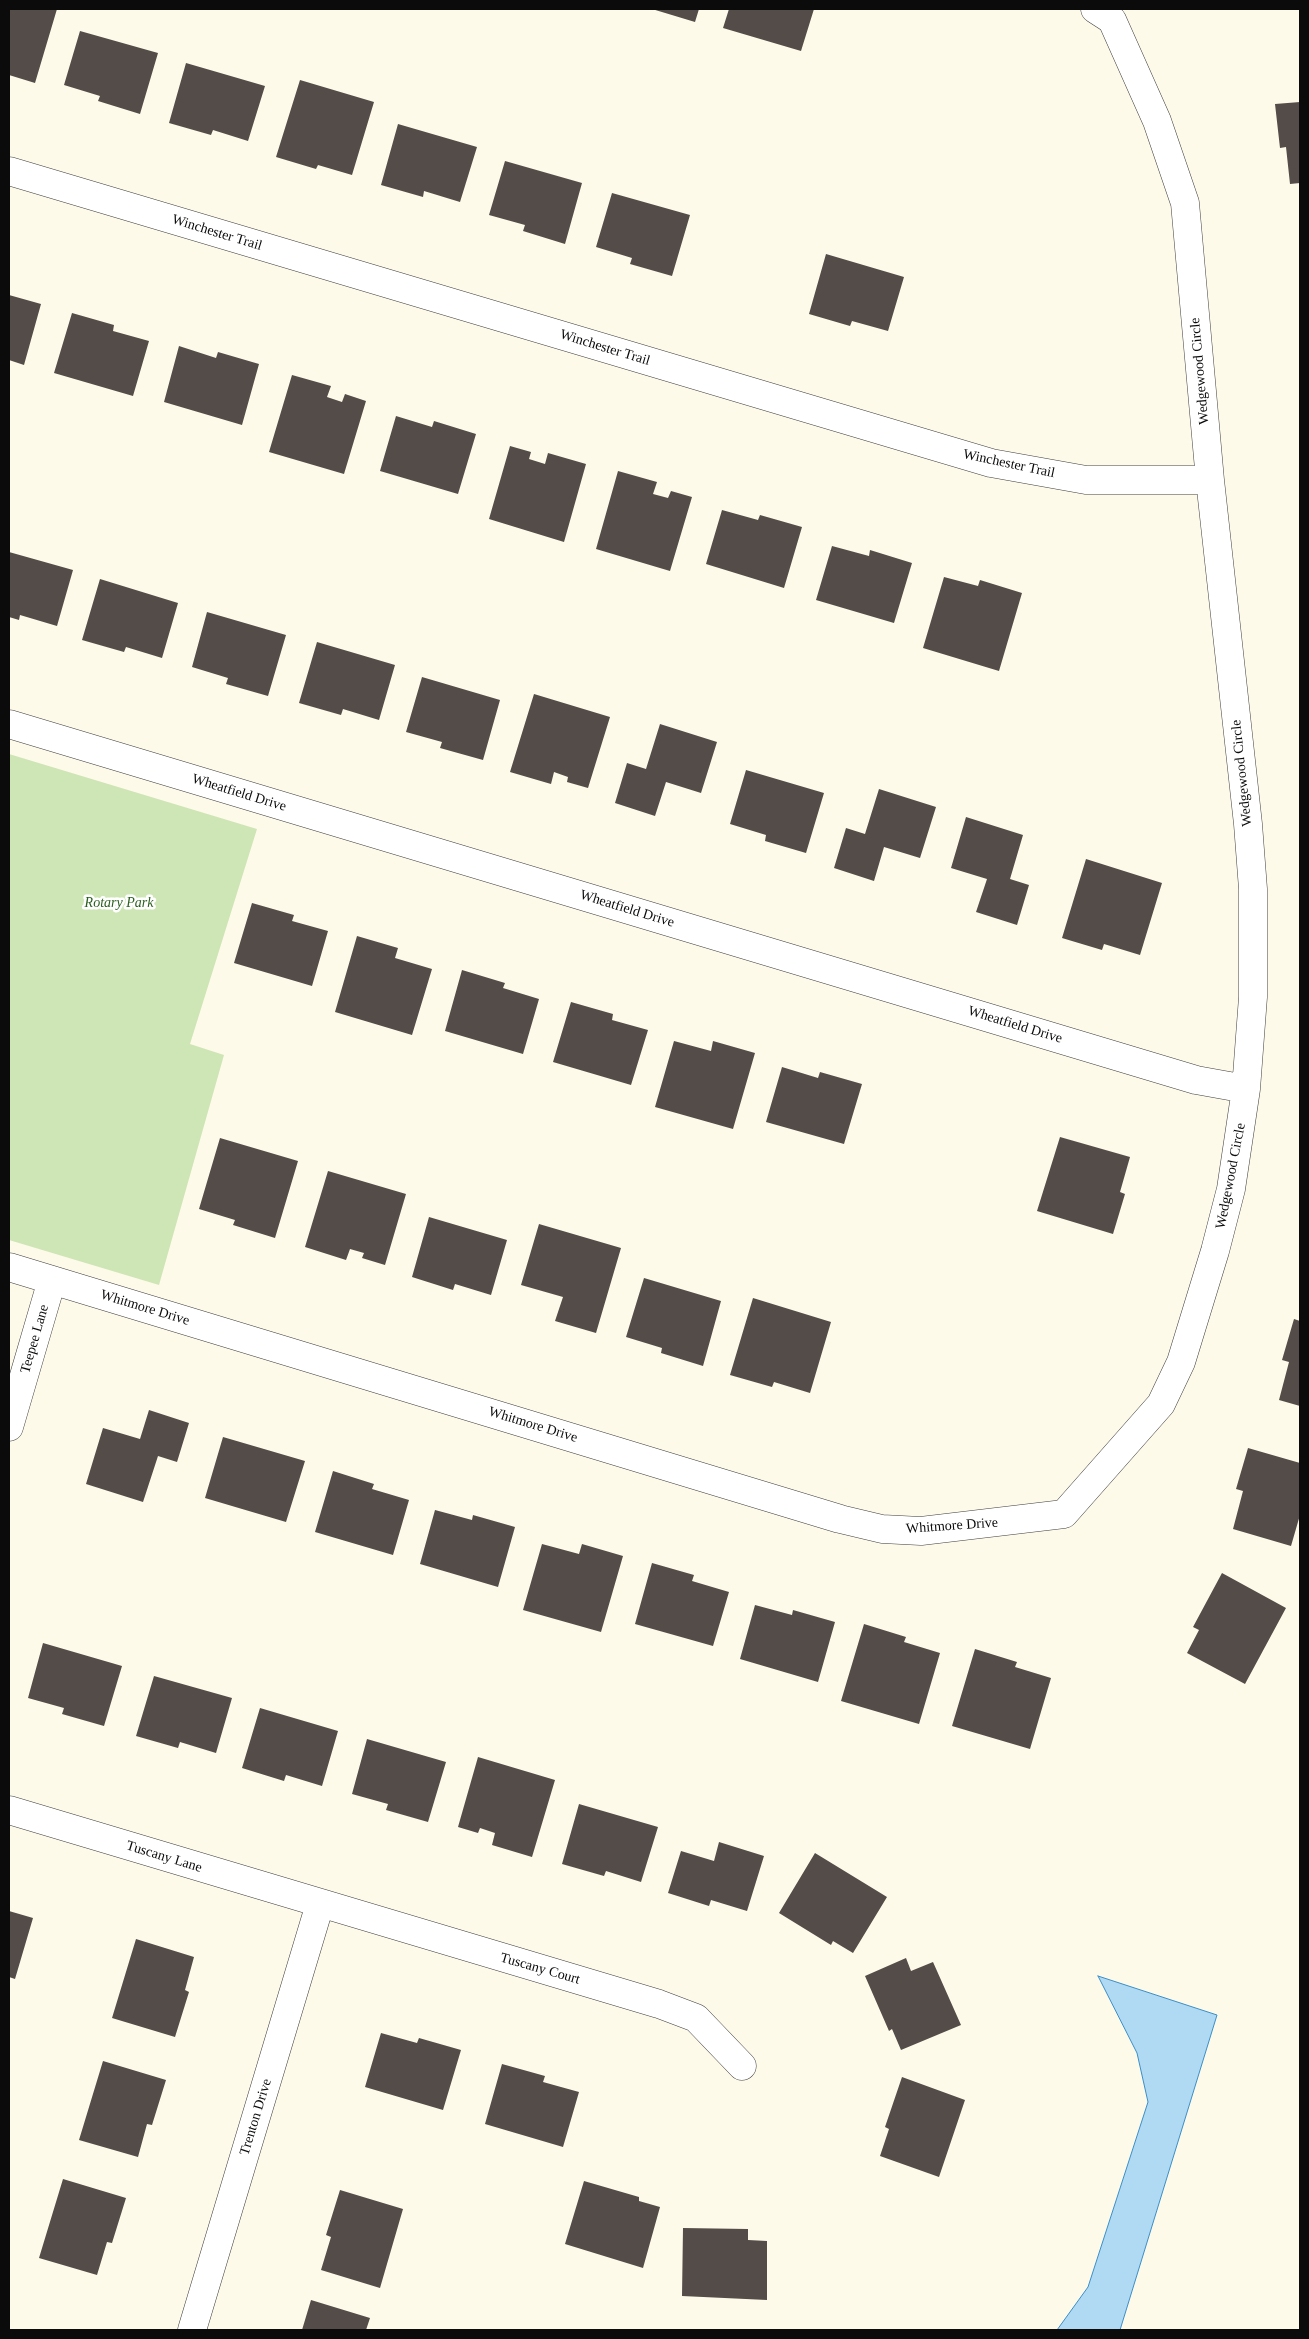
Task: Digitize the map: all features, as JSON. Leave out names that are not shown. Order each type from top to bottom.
[{"type":"street","name":"Wedgewood Circle","points":[[1064,1514],[1161,1404],[1181,1362],[1215,1252],[1228,1198],[1246,1089],[1253,997],[1253,889],[1248,824],[1210,480],[1185,203],[1157,121],[1112,20],[1094,9]]},
{"type":"street","name":"Winchester Trail","points":[[9,171],[991,463],[1086,480],[1210,480]]},
{"type":"street","name":"Wheatfield Drive","points":[[9,724],[1196,1080],[1246,1089]]},
{"type":"street","name":"Whitmore Drive","points":[[9,1267],[840,1519],[882,1529],[929,1530],[1064,1514]]},
{"type":"street","name":"Teepee Lane","points":[[9,1427],[52,1280]]},
{"type":"street","name":"Tuscany Lane","points":[[9,1810],[320,1904]]},
{"type":"street","name":"Tuscany Court","points":[[320,1904],[659,2004],[696,2018],[742,2066]]},
{"type":"street","name":"Trenton Drive","points":[[192,2330],[320,1904]]},
{"type":"green space","name":"Rotary Park","points":[[9,754],[257,829],[190,1044],[224,1055],[159,1285],[9,1240]]},
{"type":"water","points":[[1098,1976],[1217,2015],[1120,2330],[1057,2330],[1088,2287],[1148,2102],[1137,2053]]},
{"type":"building","points":[[9,9],[57,9],[35,83],[9,75]]},
{"type":"building","points":[[652,9],[699,9],[695,22]]},
{"type":"building","points":[[729,9],[814,9],[801,51],[723,28]]},
{"type":"building","points":[[80,31],[158,53],[140,114],[98,101],[100,96],[64,85]]},
{"type":"building","points":[[186,63],[265,86],[248,141],[213,130],[211,135],[169,123]]},
{"type":"building","points":[[300,80],[374,102],[352,175],[318,165],[316,169],[276,157]]},
{"type":"building","points":[[1300,102],[1300,183],[1290,184],[1286,147],[1280,148],[1275,104]]},
{"type":"building","points":[[398,124],[477,147],[460,202],[424,191],[423,197],[381,185]]},
{"type":"building","points":[[505,161],[582,183],[565,244],[523,231],[525,225],[489,215]]},
{"type":"building","points":[[612,193],[690,215],[672,276],[630,264],[632,258],[596,247]]},
{"type":"building","points":[[826,254],[904,277],[888,331],[852,321],[850,326],[809,314]]},
{"type":"building","points":[[9,295],[41,304],[24,365],[9,360]]},
{"type":"building","points":[[72,313],[114,325],[113,331],[149,341],[133,396],[54,373]]},
{"type":"building","points":[[179,346],[216,358],[218,352],[259,364],[242,425],[164,402]]},
{"type":"building","points":[[292,375],[331,386],[327,397],[342,402],[345,394],[366,401],[344,474],[269,452]]},
{"type":"building","points":[[396,416],[432,427],[434,421],[476,434],[458,494],[380,471]]},
{"type":"building","points":[[510,446],[531,452],[529,459],[545,464],[548,453],[586,464],[564,542],[489,519]]},
{"type":"building","points":[[618,471],[657,482],[653,494],[668,498],[671,491],[692,497],[670,571],[596,549]]},
{"type":"building","points":[[722,510],[758,520],[760,515],[802,527],[784,588],[706,564]]},
{"type":"building","points":[[832,546],[869,556],[870,550],[912,563],[894,623],[816,600]]},
{"type":"building","points":[[9,552],[73,570],[57,626],[20,615],[19,620],[9,617]]},
{"type":"building","points":[[944,577],[978,586],[980,580],[1022,593],[999,671],[923,648]]},
{"type":"building","points":[[100,579],[178,603],[162,658],[126,647],[124,652],[82,640]]},
{"type":"building","points":[[207,612],[286,635],[268,696],[226,684],[228,678],[192,667]]},
{"type":"building","points":[[317,642],[395,665],[379,720],[343,709],[341,715],[299,703]]},
{"type":"building","points":[[422,677],[500,700],[483,760],[440,748],[442,742],[406,732]]},
{"type":"building","points":[[534,694],[610,717],[588,788],[567,782],[568,777],[554,772],[551,784],[510,772]]},
{"type":"building","points":[[660,724],[717,742],[701,793],[666,782],[655,816],[615,803],[627,763],[646,769]]},
{"type":"building","points":[[746,770],[824,793],[806,853],[765,841],[766,835],[730,824]]},
{"type":"building","points":[[879,789],[936,807],[920,858],[884,847],[874,881],[834,868],[846,828],[865,834]]},
{"type":"building","points":[[966,817],[1023,835],[1010,879],[1029,885],[1017,925],[976,912],[987,879],[951,868]]},
{"type":"building","points":[[1086,859],[1162,883],[1140,955],[1104,944],[1102,950],[1062,938]]},
{"type":"building","points":[[252,903],[294,915],[292,921],[328,931],[312,986],[234,963]]},
{"type":"building","points":[[357,936],[398,948],[395,958],[432,969],[412,1035],[335,1012]]},
{"type":"building","points":[[462,970],[505,983],[503,988],[539,999],[523,1054],[445,1031]]},
{"type":"building","points":[[571,1002],[613,1014],[612,1020],[648,1030],[631,1085],[553,1062]]},
{"type":"building","points":[[674,1041],[711,1051],[713,1041],[755,1053],[733,1129],[655,1107]]},
{"type":"building","points":[[782,1067],[818,1078],[820,1072],[862,1084],[844,1144],[766,1122]]},
{"type":"building","points":[[1060,1137],[1130,1157],[1120,1192],[1125,1194],[1113,1234],[1037,1211]]},
{"type":"building","points":[[220,1138],[298,1161],[275,1238],[233,1225],[235,1220],[199,1209]]},
{"type":"building","points":[[328,1171],[406,1194],[385,1265],[362,1258],[364,1253],[350,1249],[346,1260],[305,1247]]},
{"type":"building","points":[[429,1217],[507,1240],[491,1295],[455,1284],[453,1290],[412,1277]]},
{"type":"building","points":[[539,1224],[621,1248],[596,1333],[555,1321],[563,1297],[521,1285]]},
{"type":"building","points":[[644,1278],[721,1301],[703,1366],[661,1353],[662,1348],[626,1337]]},
{"type":"building","points":[[753,1298],[831,1322],[810,1393],[774,1382],[772,1387],[730,1375]]},
{"type":"building","points":[[1294,1319],[1300,1321],[1300,1406],[1279,1400],[1289,1362],[1282,1360]]},
{"type":"building","points":[[149,1410],[189,1423],[177,1462],[158,1456],[143,1502],[86,1484],[103,1428],[140,1439]]},
{"type":"building","points":[[223,1437],[305,1461],[286,1522],[205,1498]]},
{"type":"building","points":[[1248,1448],[1300,1463],[1300,1515],[1291,1546],[1233,1529],[1243,1491],[1236,1489]]},
{"type":"building","points":[[333,1471],[374,1484],[372,1489],[409,1500],[393,1555],[315,1532]]},
{"type":"building","points":[[435,1510],[472,1520],[473,1515],[515,1527],[498,1587],[420,1564]]},
{"type":"building","points":[[542,1544],[579,1554],[582,1544],[623,1556],[601,1632],[523,1610]]},
{"type":"building","points":[[652,1563],[694,1575],[692,1581],[729,1592],[713,1646],[635,1624]]},
{"type":"building","points":[[1222,1573],[1286,1608],[1245,1684],[1187,1653],[1199,1630],[1193,1627]]},
{"type":"building","points":[[755,1605],[792,1615],[793,1610],[835,1622],[818,1682],[740,1659]]},
{"type":"building","points":[[864,1624],[906,1637],[904,1642],[940,1653],[919,1724],[841,1701]]},
{"type":"building","points":[[43,1643],[122,1666],[104,1726],[62,1714],[64,1708],[28,1698]]},
{"type":"building","points":[[975,1649],[1017,1662],[1015,1667],[1051,1678],[1030,1749],[952,1726]]},
{"type":"building","points":[[154,1676],[232,1698],[216,1753],[180,1742],[178,1748],[136,1736]]},
{"type":"building","points":[[260,1708],[338,1731],[322,1786],[286,1775],[284,1781],[242,1768]]},
{"type":"building","points":[[367,1739],[446,1762],[428,1822],[386,1810],[388,1804],[352,1794]]},
{"type":"building","points":[[478,1757],[555,1780],[532,1857],[492,1845],[495,1833],[480,1828],[478,1833],[458,1827]]},
{"type":"building","points":[[579,1804],[658,1827],[641,1882],[606,1871],[604,1876],[562,1864]]},
{"type":"building","points":[[719,1842],[764,1856],[747,1911],[711,1900],[709,1906],[668,1893],[681,1851],[714,1861]]},
{"type":"building","points":[[815,1853],[887,1897],[853,1953],[833,1941],[831,1945],[779,1913]]},
{"type":"building","points":[[9,1911],[33,1918],[15,1979],[9,1977]]},
{"type":"building","points":[[136,1939],[194,1957],[185,1990],[189,1992],[175,2037],[112,2018]]},
{"type":"building","points":[[906,1958],[911,1971],[933,1962],[961,2025],[901,2050],[892,2029],[889,2031],[865,1976]]},
{"type":"building","points":[[381,2033],[417,2043],[419,2038],[461,2050],[443,2110],[365,2087]]},
{"type":"building","points":[[103,2061],[166,2080],[152,2125],[147,2124],[138,2157],[79,2140]]},
{"type":"building","points":[[502,2064],[545,2076],[543,2082],[579,2092],[563,2147],[485,2124]]},
{"type":"building","points":[[902,2077],[965,2100],[939,2177],[880,2156],[889,2129],[885,2127]]},
{"type":"building","points":[[63,2179],[126,2198],[112,2243],[107,2242],[97,2275],[39,2258]]},
{"type":"building","points":[[584,2181],[639,2197],[639,2201],[660,2207],[643,2268],[565,2244]]},
{"type":"building","points":[[340,2190],[403,2209],[380,2288],[321,2270],[331,2237],[326,2235]]},
{"type":"building","points":[[683,2228],[748,2229],[748,2240],[767,2241],[767,2300],[682,2296]]},
{"type":"building","points":[[311,2300],[370,2318],[366,2330],[302,2330]]}]
